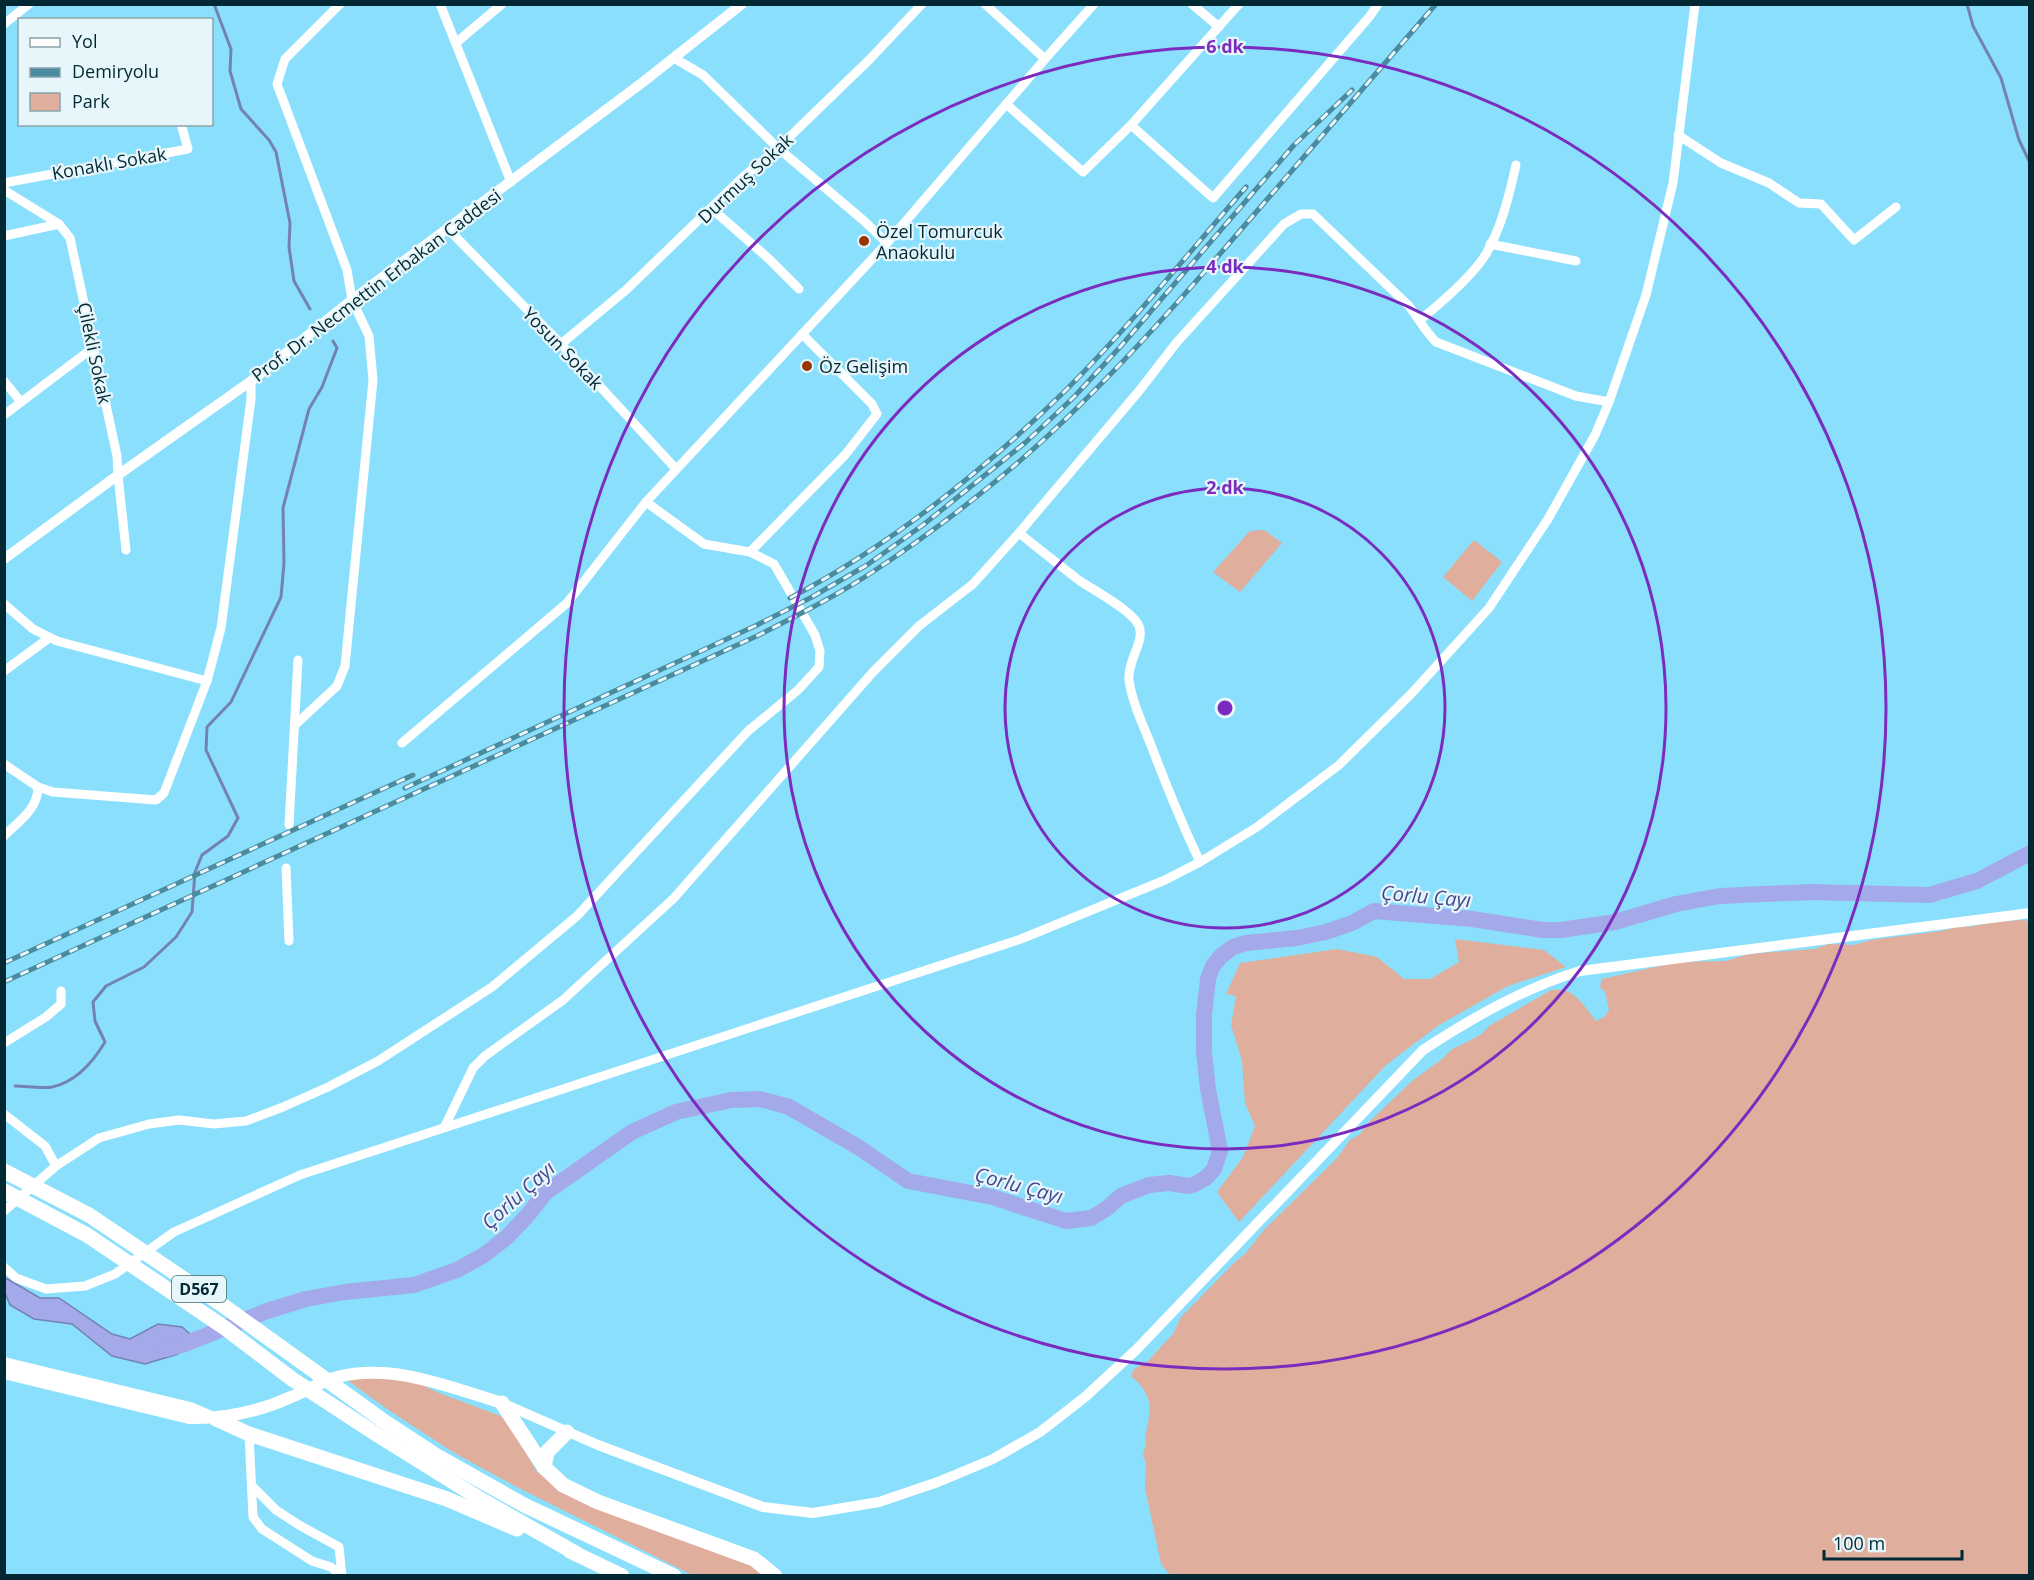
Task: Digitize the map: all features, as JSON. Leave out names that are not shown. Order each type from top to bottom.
[{"type":"highway","name":"D567","points":[[4,1171],[89,1215],[221,1304],[380,1428],[482,1500],[577,1554],[622,1575]]},
{"type":"highway","name":"D567","points":[[4,1191],[87,1236],[225,1328],[292,1379],[524,1504],[674,1575]]},
{"type":"highway","points":[[502,1404],[543,1467],[563,1485],[598,1502],[754,1559],[775,1575]]},
{"type":"highway","points":[[216,1419],[249,1434],[447,1499],[577,1554]]},
{"type":"highway","points":[[543,1467],[547,1452],[567,1432]]},
{"type":"main road","points":[[4,1363],[190,1408],[216,1419]]},
{"type":"main road","points":[[4,1373],[189,1418],[216,1419],[258,1411],[337,1377],[382,1372],[406,1374],[502,1404]]},
{"type":"street","points":[[4,24],[29,4]]},
{"type":"street","points":[[295,725],[337,686],[345,666],[373,380],[369,336],[352,300],[347,270],[277,84],[285,59],[340,4]]},
{"type":"street","points":[[440,4],[511,182]]},
{"type":"street","points":[[457,42],[502,4]]},
{"type":"street","name":"Prof. Dr. Necmettin Erbakan Caddesi","points":[[4,559],[117,475],[251,381],[352,300],[511,182],[742,4]]},
{"type":"street","name":"Durmuş Sokak","points":[[561,344],[626,290],[711,208],[778,148],[869,60],[922,4]]},
{"type":"street","points":[[985,4],[1045,59]]},
{"type":"street","points":[[402,743],[567,603],[646,502],[887,243],[1094,4]]},
{"type":"street","points":[[1192,4],[1219,27]]},
{"type":"street","points":[[1006,104],[1083,172],[1131,125],[1239,4]]},
{"type":"street","points":[[1131,125],[1213,198],[1378,4]]},
{"type":"street","points":[[4,1267],[15,1278],[46,1289],[85,1286],[115,1274],[174,1232],[300,1175],[1021,939],[1165,880],[1200,862],[1257,827],[1339,765],[1412,693],[1489,608],[1548,519],[1595,435],[1609,402],[1646,295],[1673,183],[1695,4]]},
{"type":"street","points":[[674,58],[703,75],[778,148],[887,243]]},
{"type":"street","name":"Konaklı Sokak","points":[[4,183],[188,149],[182,126]]},
{"type":"street","points":[[1678,135],[1721,163],[1769,183],[1799,203],[1821,204],[1854,240],[1896,207]]},
{"type":"street","points":[[1420,320],[1451,295],[1485,255],[1507,208],[1516,165]]},
{"type":"street","points":[[4,190],[59,224]]},
{"type":"street","points":[[711,208],[770,259],[800,289]]},
{"type":"street","points":[[445,1126],[473,1068],[485,1056],[563,1000],[674,898],[873,672],[920,626],[973,584],[1139,391],[1177,342],[1284,224],[1301,214],[1313,214],[1409,306],[1425,331],[1436,342],[1576,396],[1609,402]]},
{"type":"street","points":[[4,236],[59,224]]},
{"type":"street","name":"Çilekli Sokak","points":[[59,224],[70,238],[117,456],[117,475],[126,550]]},
{"type":"street","name":"Yosun Sokak","points":[[448,229],[561,344],[676,470]]},
{"type":"street","points":[[1490,244],[1576,261]]},
{"type":"street","points":[[750,552],[845,455],[877,414],[872,404],[802,334]]},
{"type":"street","points":[[4,415],[94,347]]},
{"type":"street","points":[[4,381],[21,402]]},
{"type":"street","points":[[4,764],[38,787],[53,792],[156,800],[164,793],[207,681],[221,628],[251,381]]},
{"type":"street","points":[[5,1211],[56,1166],[99,1138],[149,1124],[179,1120],[214,1124],[246,1121],[283,1107],[378,1061],[492,987],[577,916],[748,731],[798,690],[819,667],[820,651],[815,635],[774,564],[750,552],[704,544],[646,502]]},
{"type":"street","points":[[1019,533],[1080,581],[1113,602],[1140,626],[1140,641],[1129,664],[1130,681],[1141,720],[1171,798],[1200,862]]},
{"type":"street","points":[[4,604],[33,629],[49,638],[207,681]]},
{"type":"street","points":[[4,671],[49,638]]},
{"type":"street","points":[[289,825],[298,660]]},
{"type":"street","points":[[4,836],[33,807],[38,797],[38,787]]},
{"type":"street","points":[[286,868],[289,941]]},
{"type":"street","points":[[502,1404],[598,1446],[763,1507],[813,1513],[879,1502],[938,1482],[993,1459],[1040,1432],[1094,1390],[1136,1350],[1423,1050],[1471,1019],[1532,990],[1580,971],[2030,913]]},
{"type":"street","points":[[4,1043],[61,1004],[61,991]]},
{"type":"street","points":[[4,1114],[45,1146],[56,1166]]},
{"type":"street","points":[[249,1434],[253,1517],[262,1529],[312,1561],[331,1567],[341,1575]]},
{"type":"street","points":[[252,1486],[276,1510],[339,1547],[341,1575]]},
{"type":"green space","points":[[1264,530],[1282,543],[1240,592],[1213,572],[1250,531]]},
{"type":"green space","points":[[1474,540],[1502,562],[1472,601],[1443,577]]},
{"type":"green space","points":[[2020,920],[2029,921],[2029,1575],[1170,1575],[1161,1564],[1145,1488],[1146,1463],[1143,1455],[1150,1411],[1148,1397],[1139,1383],[1131,1376],[1134,1369],[1148,1361],[1173,1334],[1181,1317],[1337,1158],[1350,1140],[1359,1135],[1370,1121],[1412,1081],[1451,1050],[1482,1034],[1489,1026],[1551,990],[1566,991],[1572,994],[1596,1021],[1604,1017],[1609,1010],[1605,992],[1600,987],[1602,979],[1677,962],[1725,961],[1749,954],[1814,949],[1829,944],[1854,945],[1871,940],[1941,931],[1961,926],[1969,927]]},
{"type":"green space","points":[[1455,939],[1544,950],[1566,967],[1508,986],[1439,1025],[1386,1065],[1239,1222],[1217,1192],[1243,1157],[1255,1126],[1245,1103],[1242,1061],[1231,1025],[1236,996],[1226,994],[1240,963],[1337,949],[1377,957],[1404,979],[1430,979],[1459,962]]},
{"type":"green space","points":[[401,1375],[439,1393],[506,1418],[537,1472],[557,1484],[744,1558],[768,1575],[692,1575],[456,1454],[344,1378]]},
{"type":"water","points":[[4,1277],[40,1298],[59,1298],[112,1334],[130,1339],[158,1324],[182,1327],[190,1334],[188,1342],[178,1354],[145,1364],[112,1356],[72,1324],[34,1319],[10,1305],[5,1293]]},
{"type":"waterway","points":[[214,4],[231,49],[230,71],[241,109],[269,140],[276,152],[290,223],[289,247],[294,281],[310,309]]},
{"type":"waterway","points":[[1967,4],[1973,26],[2001,78],[2019,140],[2030,163]]},
{"type":"waterway","points":[[15,1086],[43,1088],[61,1084],[76,1076],[95,1057],[105,1042],[95,1021],[93,1002],[106,986],[144,967],[176,937],[192,912],[195,872],[202,855],[228,836],[238,818],[206,750],[207,727],[231,702],[281,597],[284,563],[283,508],[309,409],[322,387],[337,348],[333,341]]},
{"type":"waterway","name":"Çorlu Çayı","points":[[166,1349],[185,1344],[267,1311],[306,1299],[345,1292],[414,1285],[457,1270],[484,1255],[507,1237],[545,1193],[632,1132],[676,1112],[731,1100],[760,1099],[789,1107],[858,1147],[908,1181],[992,1197],[1066,1221],[1091,1218],[1121,1196],[1149,1185],[1169,1183],[1189,1186],[1195,1184],[1206,1178],[1214,1169],[1220,1151],[1208,1089],[1204,1052],[1204,1015],[1208,979],[1213,966],[1221,956],[1233,947],[1246,943],[1297,938],[1326,932],[1352,923],[1374,911],[1472,919],[1543,930],[1561,930],[1615,922],[1676,904],[1720,896],[1811,892],[1929,895],[1977,881],[2030,853]]},
{"type":"railway","points":[[4,982],[759,635],[846,588],[902,552],[1008,471],[1106,379],[1201,276],[1436,4]]},
{"type":"railway","points":[[405,788],[755,626],[867,565],[923,525],[1026,442],[1074,397],[1121,346],[1294,145],[1352,90]]},
{"type":"railway","points":[[790,598],[900,530],[1002,449],[1065,391],[1112,342],[1246,187]]},
{"type":"railway","points":[[4,963],[413,775]]},
{"type":"place","name":"Özel Tomurcuk Anaokulu","points":[[864,241]]},
{"type":"place","name":"Öz Gelişim","points":[[807,366]]}]
